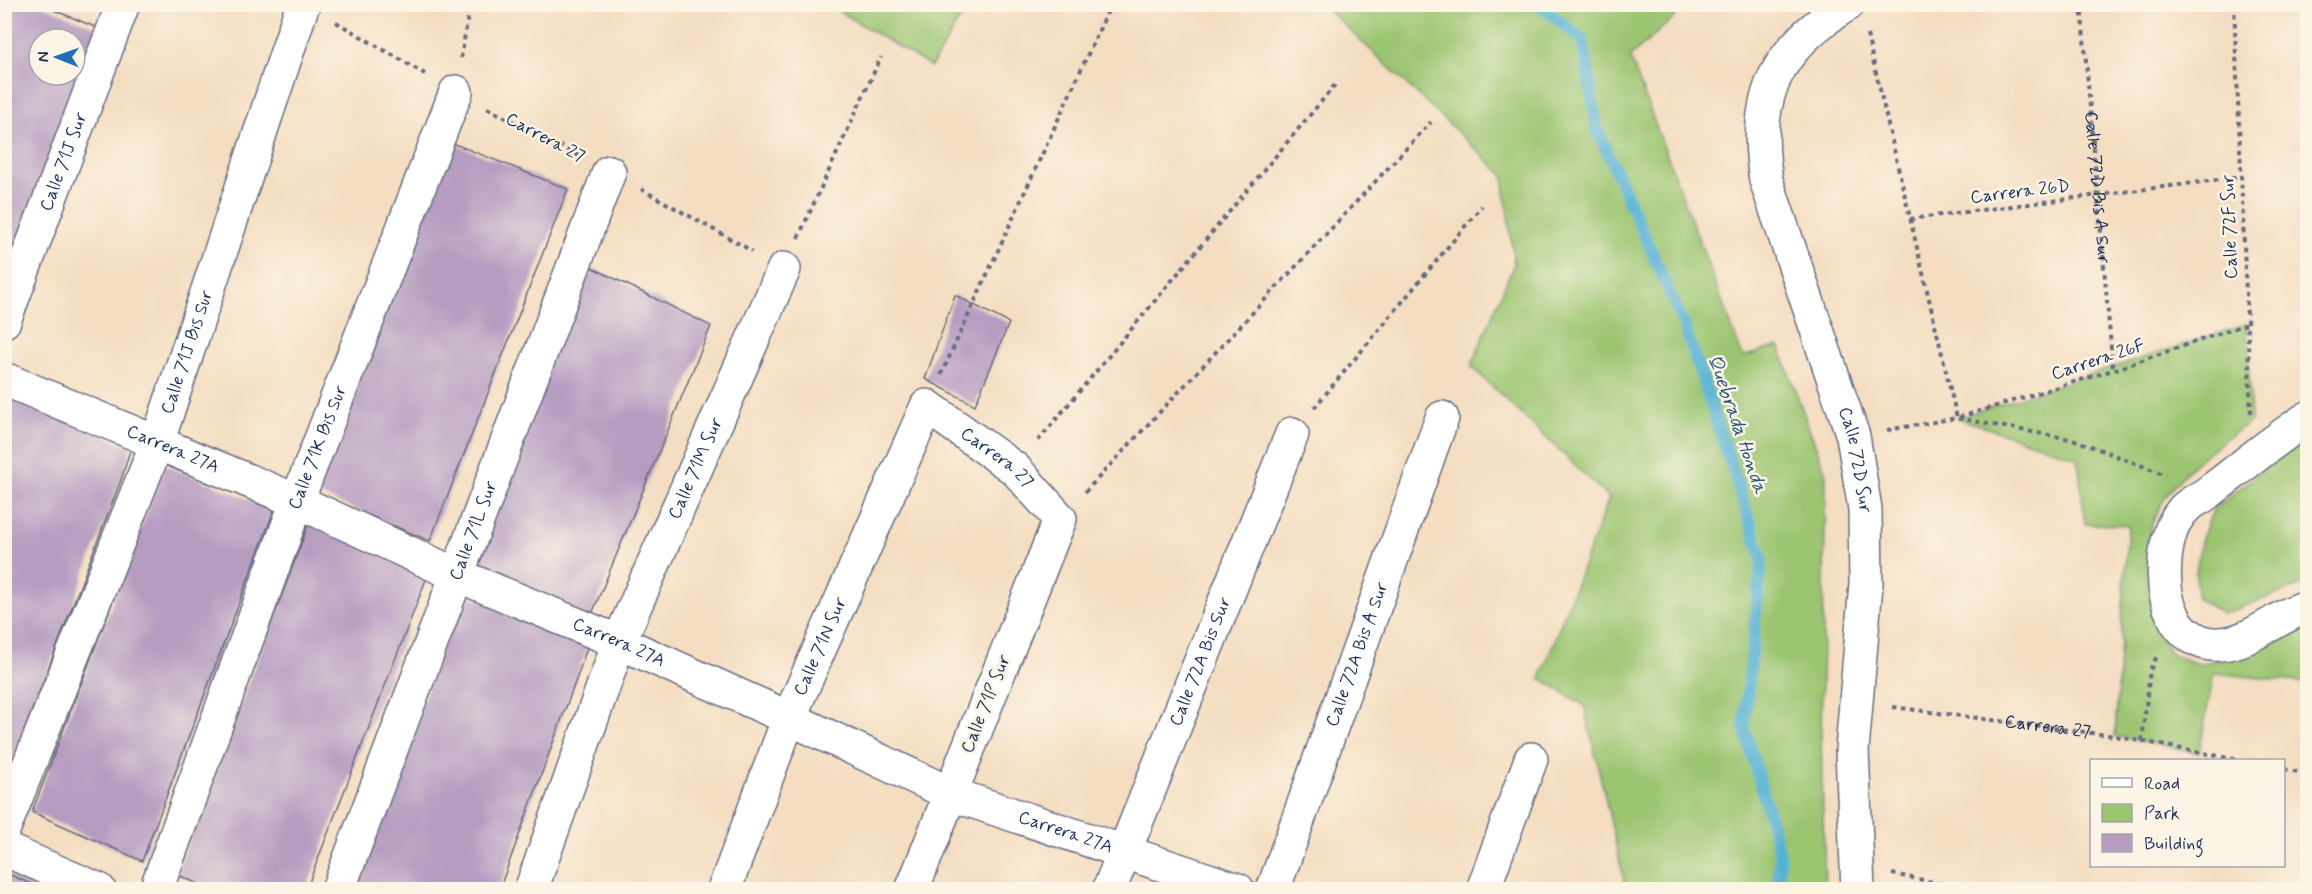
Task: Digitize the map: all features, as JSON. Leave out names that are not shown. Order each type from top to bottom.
[{"type":"street","name":"Calle 71J Sur","points":[[4,321],[123,4]]},
{"type":"street","name":"Calle 71J Bis Sur","points":[[4,828],[157,443],[315,10]]},
{"type":"street","name":"Calle 72D Sur","points":[[1857,16],[1809,31],[1790,50],[1773,81],[1762,121],[1766,180],[1853,436],[1865,508],[1867,547],[1852,750],[1858,878]]},
{"type":"street","name":"Calle 71K Bis Sur","points":[[156,890],[297,501],[456,92]]},
{"type":"street","name":"Calle 71L Sur","points":[[338,890],[609,172]]},
{"type":"street","name":"Calle 71M Sur","points":[[531,890],[619,642],[784,269]]},
{"type":"street","name":"Carrera 27A","points":[[4,379],[297,501],[457,574],[619,642],[951,794],[1238,890]]},
{"type":"street","name":"Carrera 27","points":[[927,406],[1015,469],[1060,519]]},
{"type":"street","name":"Calle 71N Sur","points":[[724,890],[789,718],[927,406]]},
{"type":"street","name":"Calle 72A Bis A Sur","points":[[1273,890],[1442,418]]},
{"type":"street","points":[[2307,418],[2268,443],[2209,492],[2183,510],[2168,542],[2164,578],[2175,619],[2192,636],[2206,644],[2217,645],[2250,636],[2281,618],[2307,607]]},
{"type":"street","name":"Calle 72A Bis Sur","points":[[1109,890],[1292,434]]},
{"type":"street","name":"Calle 71P Sur","points":[[912,890],[1060,519]]},
{"type":"street","points":[[1483,890],[1531,759]]},
{"type":"street","points":[[4,849],[99,890]]},
{"type":"path","points":[[456,92],[470,4]]},
{"type":"path","points":[[927,406],[1111,4]]},
{"type":"path","name":"Calle 72D Bis A Sur","points":[[2080,4],[2113,370]]},
{"type":"path","name":"Calle 72F Sur","points":[[2234,4],[2251,422],[2268,443]]},
{"type":"path","name":"Carrera 27","points":[[315,10],[456,92],[609,172],[784,269]]},
{"type":"path","points":[[1857,16],[1910,219],[1957,418]]},
{"type":"path","points":[[784,269],[881,57]]},
{"type":"path","points":[[1015,469],[1335,85]]},
{"type":"path","points":[[1060,519],[1431,122]]},
{"type":"path","name":"Carrera 26D","points":[[1910,219],[2241,177]]},
{"type":"path","points":[[1292,434],[1482,206]]},
{"type":"path","name":"Carrera 26F","points":[[1957,418],[2113,370],[2247,324]]},
{"type":"path","points":[[1853,436],[1957,418],[2075,440],[2209,492]]},
{"type":"path","points":[[2142,741],[2150,670],[2175,619]]},
{"type":"path","name":"Carrera 27","points":[[1856,702],[2142,741],[2234,759]]},
{"type":"path","points":[[2285,769],[2307,774]]},
{"type":"path","points":[[1858,878],[1974,890]]},
{"type":"green space","points":[[1665,4],[1676,16],[1630,57],[1743,357],[1779,346],[1826,474],[1821,736],[1825,889],[1626,889],[1584,705],[1540,678],[1609,498],[1471,366],[1514,264],[1503,175],[1323,5]]},
{"type":"green space","points":[[829,5],[968,5],[931,67]]},
{"type":"green space","points":[[2247,324],[2251,421],[2192,466],[2179,479],[2158,510],[2149,536],[2150,604],[2155,623],[2172,655],[2199,664],[2233,656],[2307,620],[2307,683],[2214,673],[2199,753],[2115,736],[2128,525],[2085,524],[2078,458],[1957,418]]},
{"type":"green space","points":[[2307,441],[2307,583],[2223,614],[2197,598],[2196,572],[2201,542],[2213,510],[2270,464]]},
{"type":"building","points":[[4,4],[39,4],[105,31],[87,77],[87,27],[27,27],[27,87],[83,87],[4,290]]},
{"type":"building","points":[[447,141],[568,189],[430,541],[309,490]]},
{"type":"building","points":[[589,266],[711,326],[589,621],[466,566]]},
{"type":"building","points":[[955,295],[1009,323],[975,405],[925,379]]},
{"type":"building","points":[[6,394],[131,447],[121,480],[4,783]]},
{"type":"building","points":[[165,465],[274,510],[142,861],[32,812]]},
{"type":"building","points":[[309,523],[427,577],[306,890],[212,890],[176,874]]},
{"type":"building","points":[[462,592],[588,645],[577,677],[499,890],[355,890]]},
{"type":"building","points":[[4,872],[33,885],[44,890],[4,890]]},
{"type":"waterway","name":"Quebrada Honda","points":[[1538,4],[1583,40],[1597,129],[1684,325],[1762,558],[1744,726],[1780,854],[1778,890]]}]
